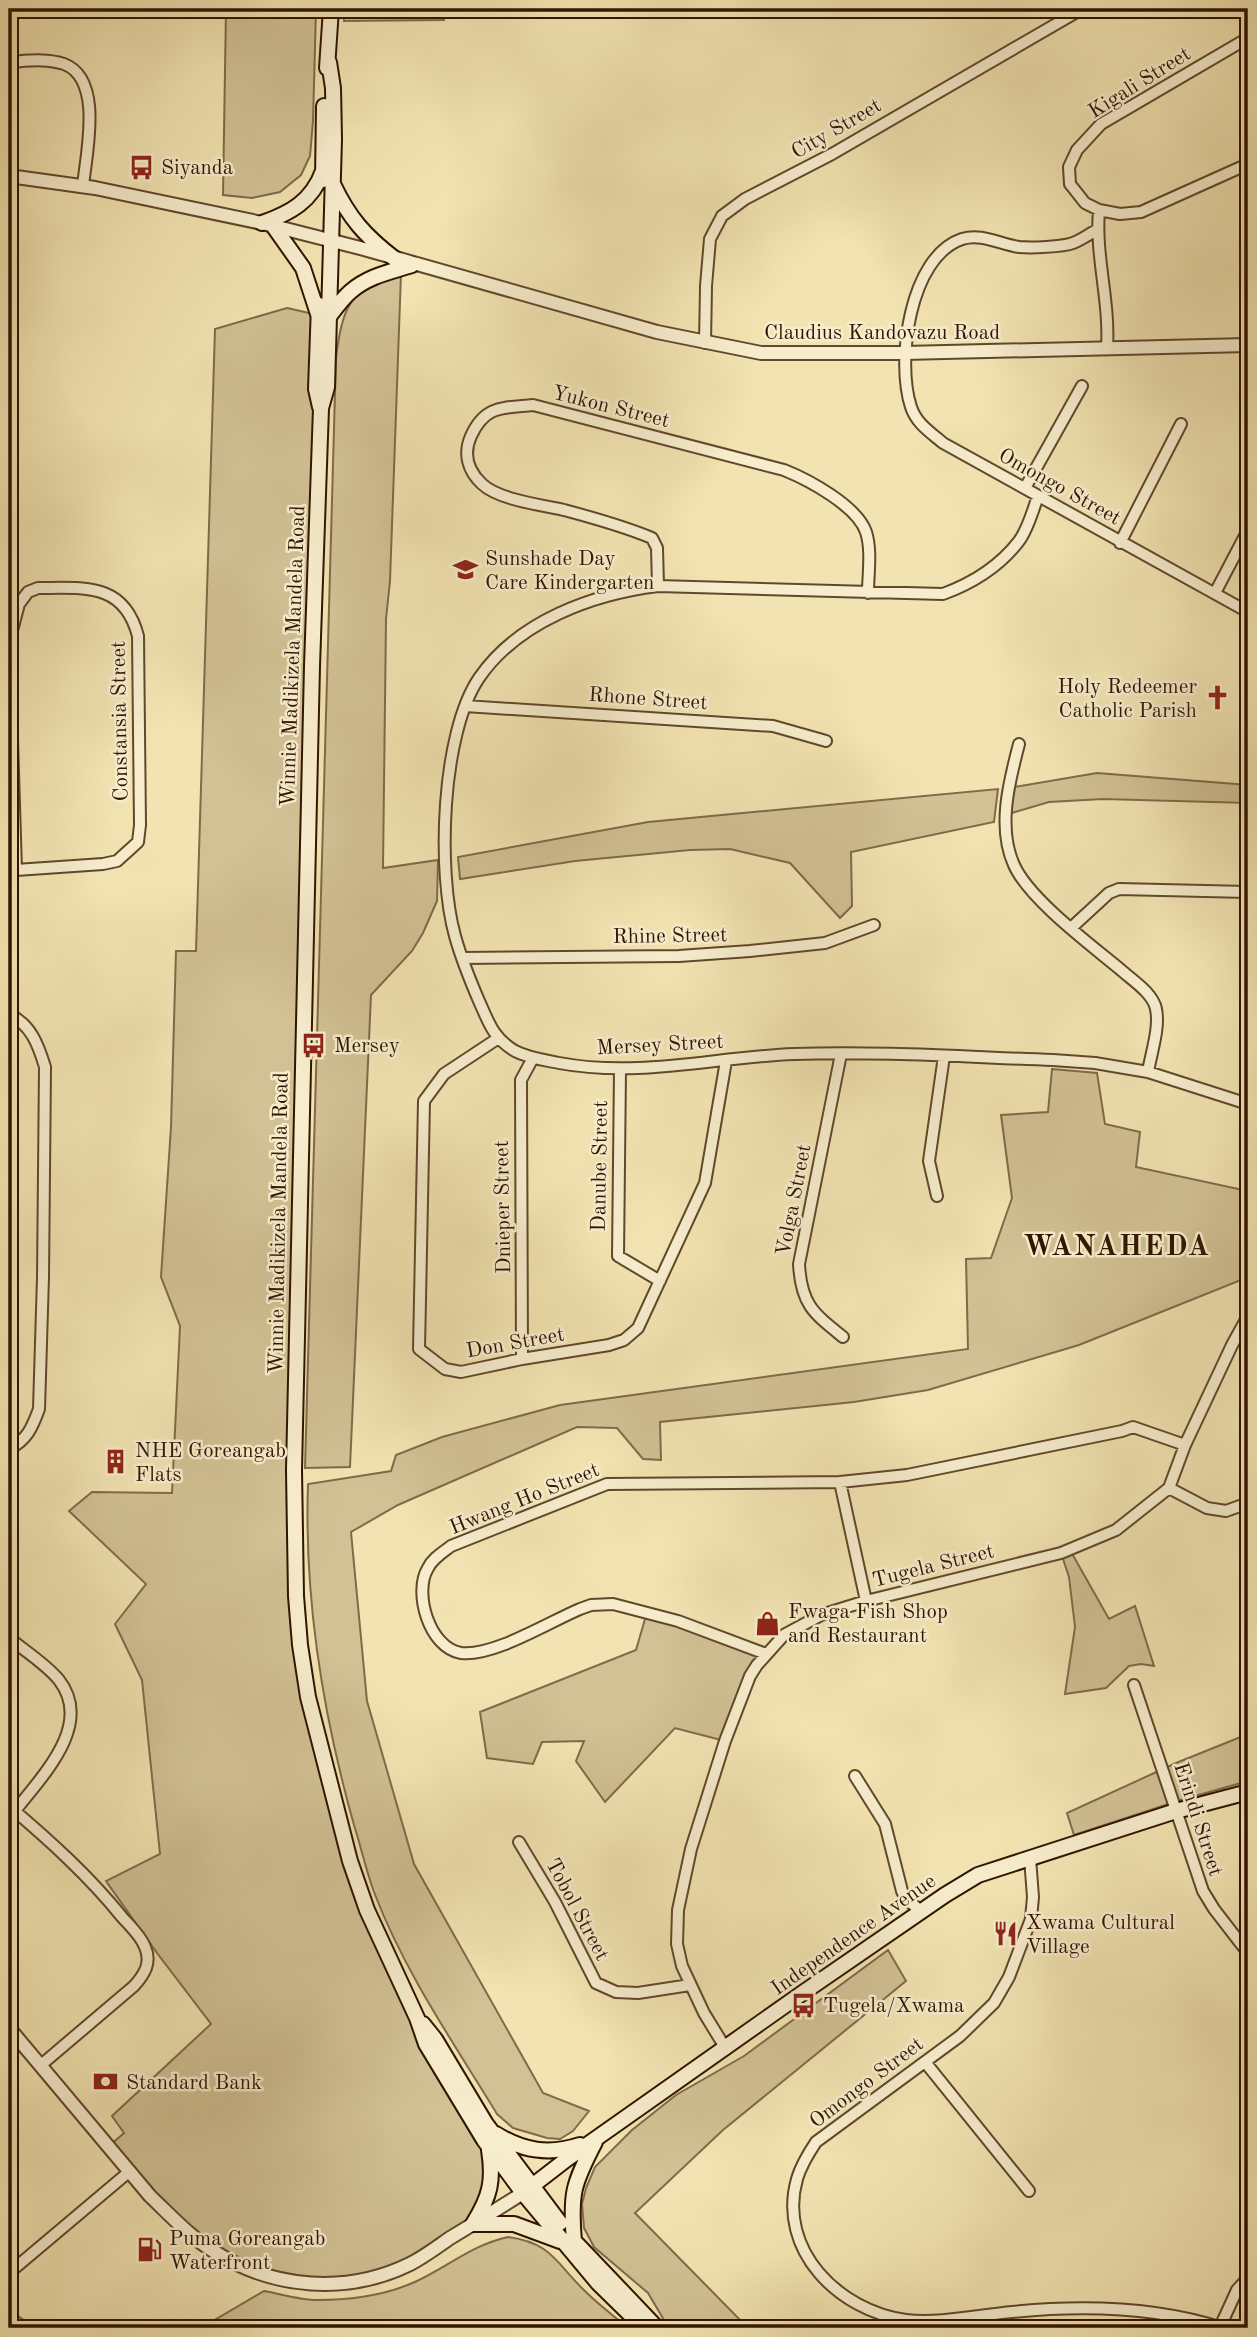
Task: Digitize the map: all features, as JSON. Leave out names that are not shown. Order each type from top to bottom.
[{"type":"main road","name":"Winnie Madikizela Mandela Road","points":[[331,9],[326,76],[328,177],[323,317],[316,389],[321,408],[304,971],[294,1470],[300,1645],[308,1697],[350,1861],[384,1950],[418,2018],[426,2044],[484,2140],[569,2242],[598,2283],[644,2328]]},
{"type":"main road","points":[[395,259],[357,225],[346,211],[328,177],[301,205],[268,225],[303,268],[323,317],[363,282],[412,265]]},
{"type":"main road","name":"Independence Avenue","points":[[527,2190],[921,1911],[978,1875],[1176,1811],[1248,1792]]},
{"type":"main road","name":"Winnie Madikizela Mandela Road","points":[[418,2018],[435,2039],[527,2190]]},
{"type":"main road","points":[[486,2124],[512,2144],[534,2151],[567,2149],[597,2138]]},
{"type":"main road","points":[[473,2224],[514,2224],[569,2242],[573,2192],[579,2172],[597,2138]]},
{"type":"main road","points":[[473,2224],[486,2203],[491,2182],[489,2150],[484,2140]]},
{"type":"main road","name":"Winnie Madikizela Mandela Road","points":[[569,2242],[657,2328]]},
{"type":"street","name":"City Street","points":[[705,343],[710,239],[722,216],[745,198],[832,154],[1082,9]]},
{"type":"street","name":"Kigali Street","points":[[1099,210],[1085,203],[1070,184],[1069,167],[1077,150],[1101,124],[1248,38]]},
{"type":"street","points":[[9,62],[61,63],[74,69],[80,77],[89,99],[90,115],[83,186]]},
{"type":"street","points":[[1107,347],[1108,323],[1097,230],[1099,210],[1121,214],[1141,212],[1248,163]]},
{"type":"street","name":"Claudius Kandovazu Road","points":[[9,176],[83,186],[268,225],[657,332],[761,354],[1248,345]]},
{"type":"street","name":"Omongo Street","points":[[1097,230],[1071,244],[1020,247],[977,236],[959,240],[939,254],[916,290],[904,353],[909,396],[917,420],[943,443],[1248,612]]},
{"type":"street","points":[[1025,488],[1082,386]]},
{"type":"street","name":"Yukon Street","points":[[659,586],[657,548],[652,538],[626,527],[508,496],[484,486],[469,469],[466,447],[479,419],[501,408],[533,405],[784,470],[802,477],[831,495],[860,520],[869,552],[868,593]]},
{"type":"street","points":[[1121,543],[1181,424]]},
{"type":"street","points":[[497,1039],[472,986],[450,910],[445,846],[447,792],[455,735],[479,677],[505,649],[527,630],[548,618],[584,604],[659,586],[943,594],[972,583],[993,568],[1020,540],[1038,496]]},
{"type":"street","points":[[1215,593],[1248,530]]},
{"type":"street","name":"Constansia Street","points":[[38,588],[92,589],[114,596],[135,622],[138,636],[138,842],[117,861],[12,870],[9,642],[19,604],[27,592],[38,588]]},
{"type":"street","name":"Rhone Street","points":[[465,706],[773,726],[826,741]]},
{"type":"street","points":[[1019,744],[1007,793],[1005,815],[1014,866],[1028,888],[1146,991],[1156,1006],[1157,1021],[1148,1072]]},
{"type":"street","points":[[1071,928],[1108,893],[1119,888],[1248,892]]},
{"type":"street","name":"Rhine Street","points":[[463,958],[678,956],[750,951],[825,943],[874,925]]},
{"type":"street","points":[[9,1014],[21,1020],[34,1036],[45,1067],[39,1409],[32,1429],[22,1442],[9,1449]]},
{"type":"street","name":"Mersey Street","points":[[497,1039],[516,1052],[533,1058],[575,1066],[620,1070],[792,1054],[944,1056],[1095,1063],[1148,1072],[1248,1104]]},
{"type":"street","name":"Don Street","points":[[497,1039],[444,1074],[424,1101],[419,1349],[445,1369],[461,1372],[601,1346],[624,1340],[638,1328],[705,1183],[726,1061]]},
{"type":"street","name":"Volga Street","points":[[841,1054],[799,1264],[800,1287],[808,1305],[821,1320],[843,1337]]},
{"type":"street","points":[[937,1196],[929,1161],[944,1056]]},
{"type":"street","name":"Dnieper Street","points":[[523,1359],[521,1080],[533,1058]]},
{"type":"street","name":"Danube Street","points":[[620,1070],[618,1256],[660,1281]]},
{"type":"street","points":[[1248,1316],[1185,1445],[1169,1488],[1207,1508],[1226,1511],[1248,1503]]},
{"type":"street","name":"Hwang Ho Street","points":[[766,1654],[678,1621],[613,1604],[591,1605],[496,1648],[462,1653],[442,1644],[429,1626],[424,1597],[426,1569],[437,1556],[451,1546],[607,1484],[839,1482],[907,1475],[1122,1432],[1133,1427],[1185,1445]]},
{"type":"street","points":[[839,1482],[866,1601]]},
{"type":"street","name":"Tugela Street","points":[[726,2049],[690,1985],[677,1944],[678,1910],[683,1879],[725,1741],[750,1676],[766,1654],[784,1635],[807,1620],[866,1601],[1062,1553],[1116,1530],[1169,1488]]},
{"type":"street","points":[[9,1638],[58,1678],[72,1700],[71,1726],[60,1749],[12,1809],[99,1888],[139,1937],[146,1948],[148,1963],[144,1975],[134,1986],[41,2065]]},
{"type":"street","name":"Erindi Street","points":[[1134,1685],[1207,1899],[1248,1954]]},
{"type":"street","points":[[855,1776],[885,1824],[902,1891],[906,1899],[921,1911]]},
{"type":"street","name":"Tobol Street","points":[[519,1842],[555,1902],[596,1983],[616,1992],[638,1993],[690,1985]]},
{"type":"street","name":"Omongo Street","points":[[1030,1858],[1033,1897],[1031,1919],[1004,1987],[994,2003],[977,2021],[816,2142],[803,2162],[794,2195],[793,2216],[798,2241],[806,2256],[836,2290],[861,2307],[908,2320],[1026,2310],[1106,2308],[1153,2312],[1221,2328]]},
{"type":"street","points":[[9,2028],[150,2196],[213,2252],[245,2268],[274,2278],[302,2284],[334,2285],[372,2278],[409,2265],[527,2190]]},
{"type":"street","points":[[925,2062],[1028,2192]]},
{"type":"street","points":[[9,2273],[130,2171]]},
{"type":"street","points":[[1221,2328],[1237,2290],[1248,2278]]},
{"type":"shaded area","points":[[226,9],[316,9],[310,156],[301,175],[280,192],[252,198],[223,195]]},
{"type":"shaded area","points":[[344,9],[444,9],[444,20],[344,21]]},
{"type":"shaded area","points":[[401,274],[390,581],[386,619],[383,868],[438,860],[437,901],[412,951],[371,995],[350,1467],[305,1468],[336,357],[346,312],[359,293],[384,279]]},
{"type":"shaded area","points":[[287,308],[318,315],[302,1143],[300,1645],[350,1861],[491,2165],[473,2224],[409,2265],[333,2285],[245,2268],[175,2220],[109,2146],[124,2133],[112,2116],[211,2024],[106,1881],[160,1854],[142,1680],[115,1624],[146,1584],[69,1511],[92,1492],[172,1493],[180,1326],[161,1277],[171,1127],[176,951],[196,951],[215,329]]},
{"type":"shaded area","points":[[1097,773],[1248,785],[1248,803],[1103,799],[1049,802],[1005,815],[1008,788]]},
{"type":"shaded area","points":[[998,789],[994,822],[851,852],[852,906],[840,918],[790,863],[730,849],[575,861],[460,879],[458,857],[648,822]]},
{"type":"shaded area","points":[[1052,1069],[1097,1073],[1105,1124],[1140,1132],[1136,1167],[1248,1191],[1246,1278],[1079,1345],[928,1390],[854,1402],[660,1422],[661,1460],[643,1459],[617,1428],[577,1427],[398,1505],[351,1532],[367,1701],[414,1864],[543,2093],[589,2111],[573,2131],[560,2139],[513,2128],[497,2114],[430,2006],[400,1950],[371,1884],[333,1741],[318,1656],[309,1570],[308,1484],[391,1471],[396,1455],[442,1437],[560,1405],[968,1349],[966,1259],[991,1258],[1012,1198],[1001,1115],[1048,1112]]},
{"type":"shaded area","points":[[1070,1550],[1109,1619],[1135,1606],[1154,1666],[1129,1666],[1106,1688],[1065,1694],[1075,1627],[1069,1577],[1061,1553]]},
{"type":"shaded area","points":[[647,1612],[766,1654],[725,1741],[675,1728],[605,1802],[576,1761],[584,1741],[542,1742],[533,1764],[487,1758],[480,1712],[636,1650]]},
{"type":"shaded area","points":[[1248,1734],[1248,1781],[1074,1835],[1067,1813],[1176,1763]]},
{"type":"shaded area","points":[[888,1950],[906,1981],[723,2130],[635,2213],[748,2328],[673,2328],[664,2320],[648,2293],[594,2247],[584,2228],[582,2204],[595,2167],[632,2130],[676,2095],[744,2056]]},
{"type":"shaded area","points":[[508,2237],[535,2244],[553,2256],[591,2297],[628,2328],[201,2328],[264,2291],[317,2300],[355,2298],[393,2290],[417,2281],[472,2250]]},
{"type":"shaded area","points":[[9,2309],[34,2328],[9,2328]]},
{"type":"place","name":"Siyanda","points":[[141,167]]},
{"type":"place","name":"Sunshade Day Care Kindergarten","points":[[465,570]]},
{"type":"place","name":"Holy Redeemer Catholic Parish","points":[[1217,698]]},
{"type":"place","name":"Mersey","points":[[314,1045]]},
{"type":"place","name":"NHE Goreangab Flats","points":[[115,1462]]},
{"type":"place","name":"Fwaga Fish Shop and Restaurant","points":[[768,1623]]},
{"type":"place","name":"Xwama Cultural Village","points":[[1006,1934]]},
{"type":"place","name":"Tugela/Xwama","points":[[803,2005]]},
{"type":"place","name":"Standard Bank","points":[[106,2082]]},
{"type":"place","name":"Puma Goreangab Waterfront","points":[[149,2250]]},
{"type":"district","name":"WANAHEDA","points":[[1117,1245]]}]
